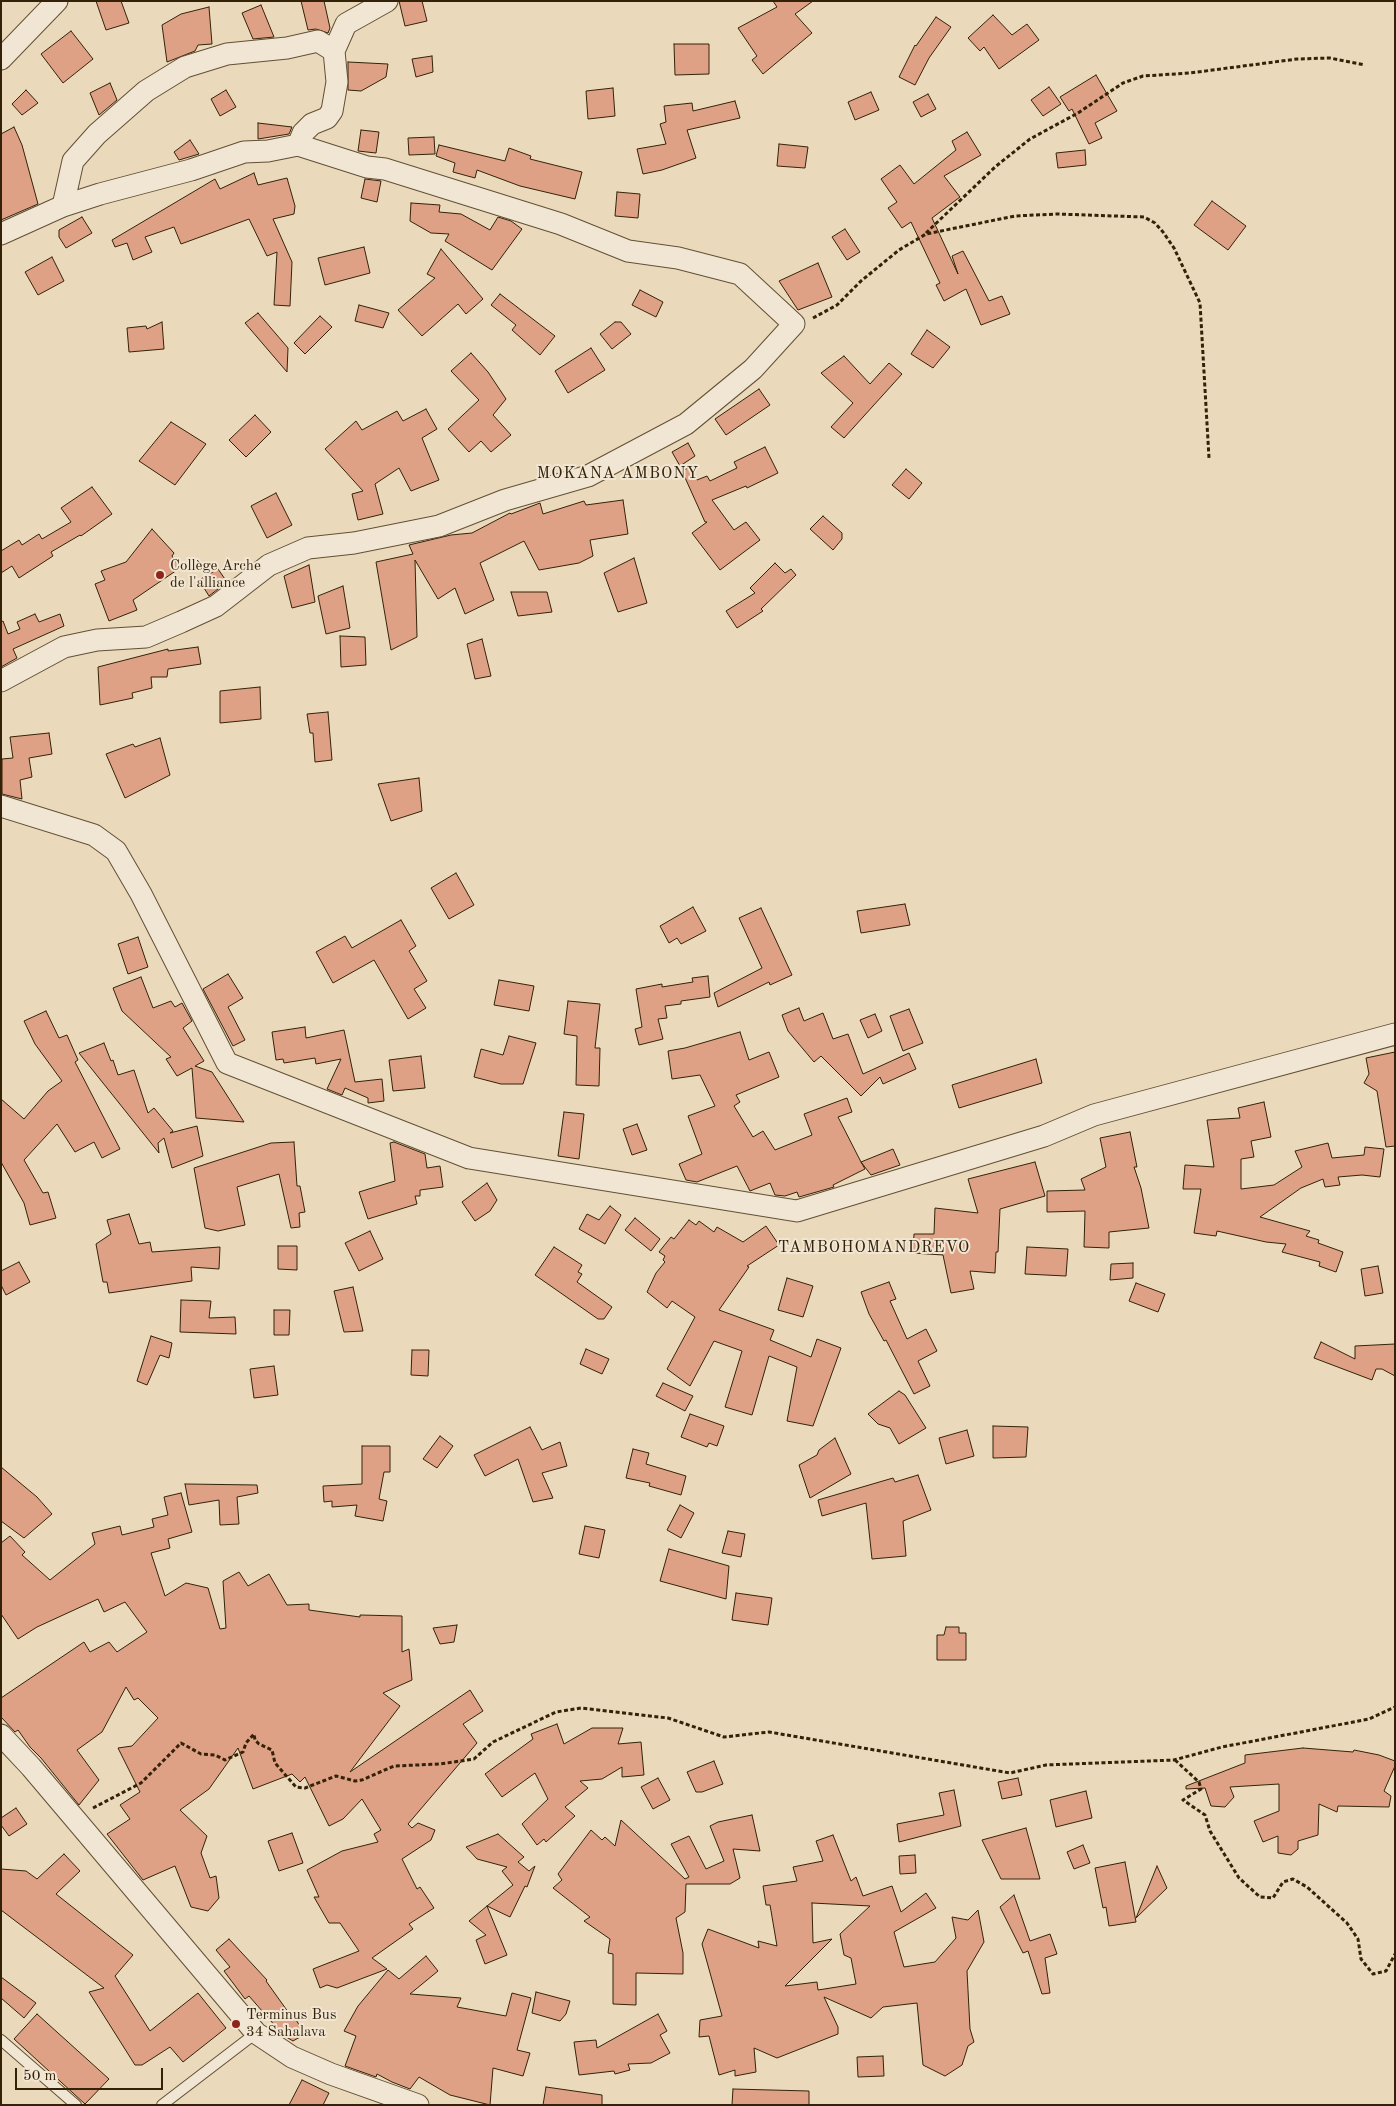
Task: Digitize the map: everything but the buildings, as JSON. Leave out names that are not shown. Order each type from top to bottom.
[{"type":"street","points":[[1,59],[56,1]]},
{"type":"street","points":[[298,145],[303,133],[312,124],[327,118],[332,111],[337,82],[334,52],[346,24],[387,1]]},
{"type":"street","points":[[62,206],[73,161],[97,134],[146,91],[185,67],[226,54],[287,48],[318,41],[334,52]]},
{"type":"street","points":[[1,234],[62,206],[100,194],[192,170],[244,152],[268,151],[298,145],[367,167],[384,169],[551,221],[628,251],[678,258],[740,274],[794,324],[753,369],[686,424],[588,476],[505,500],[439,526],[354,543],[308,548],[269,565],[216,606],[181,622],[146,637],[97,640],[64,647],[1,681]]},
{"type":"street","points":[[1,806],[94,835],[116,851],[141,894],[227,1063],[469,1158],[796,1211],[1044,1136],[1094,1115],[1395,1034]]},
{"type":"street","points":[[1,1735],[31,1766],[256,2033],[292,2057],[331,2074],[418,2105]]},
{"type":"lane","points":[[162,2105],[256,2033]]},
{"type":"lane","points":[[1,2040],[76,2105]]},
{"type":"path","points":[[794,324],[821,315],[837,305],[861,281],[899,250],[926,234],[995,167],[1023,145],[1078,113],[1123,83],[1143,76],[1190,73],[1297,59],[1330,58],[1365,65]]},
{"type":"path","points":[[926,234],[1015,216],[1144,217],[1154,223],[1174,248],[1200,303],[1209,458]]},
{"type":"path","points":[[76,1820],[91,1809],[141,1783],[181,1743],[201,1754],[215,1755],[225,1760],[243,1752],[246,1743],[254,1734],[255,1740],[259,1744],[272,1750],[275,1763],[296,1787],[305,1788],[336,1776],[355,1781],[362,1780],[394,1766],[440,1764],[474,1758],[493,1742],[556,1712],[582,1708],[668,1718],[724,1737],[769,1732],[1010,1773],[1046,1765],[1174,1760],[1222,1747],[1369,1719],[1395,1707]]},
{"type":"path","points":[[1174,1760],[1199,1782],[1200,1790],[1183,1800],[1205,1816],[1210,1831],[1238,1878],[1260,1897],[1273,1898],[1283,1882],[1293,1879],[1307,1887],[1347,1923],[1358,1939],[1361,1959],[1373,1974],[1386,1971],[1395,1954]]},
{"type":"place","name":"Collège Arche de l'alliance","points":[[160,575]]},
{"type":"place","name":"Terminus Bus 34 Sahalava","points":[[236,2024]]},
{"type":"district","name":"MOKANA AMBONY","points":[[618,474]]},
{"type":"district","name":"TAMBOHOMANDREVO","points":[[874,1248]]}]
